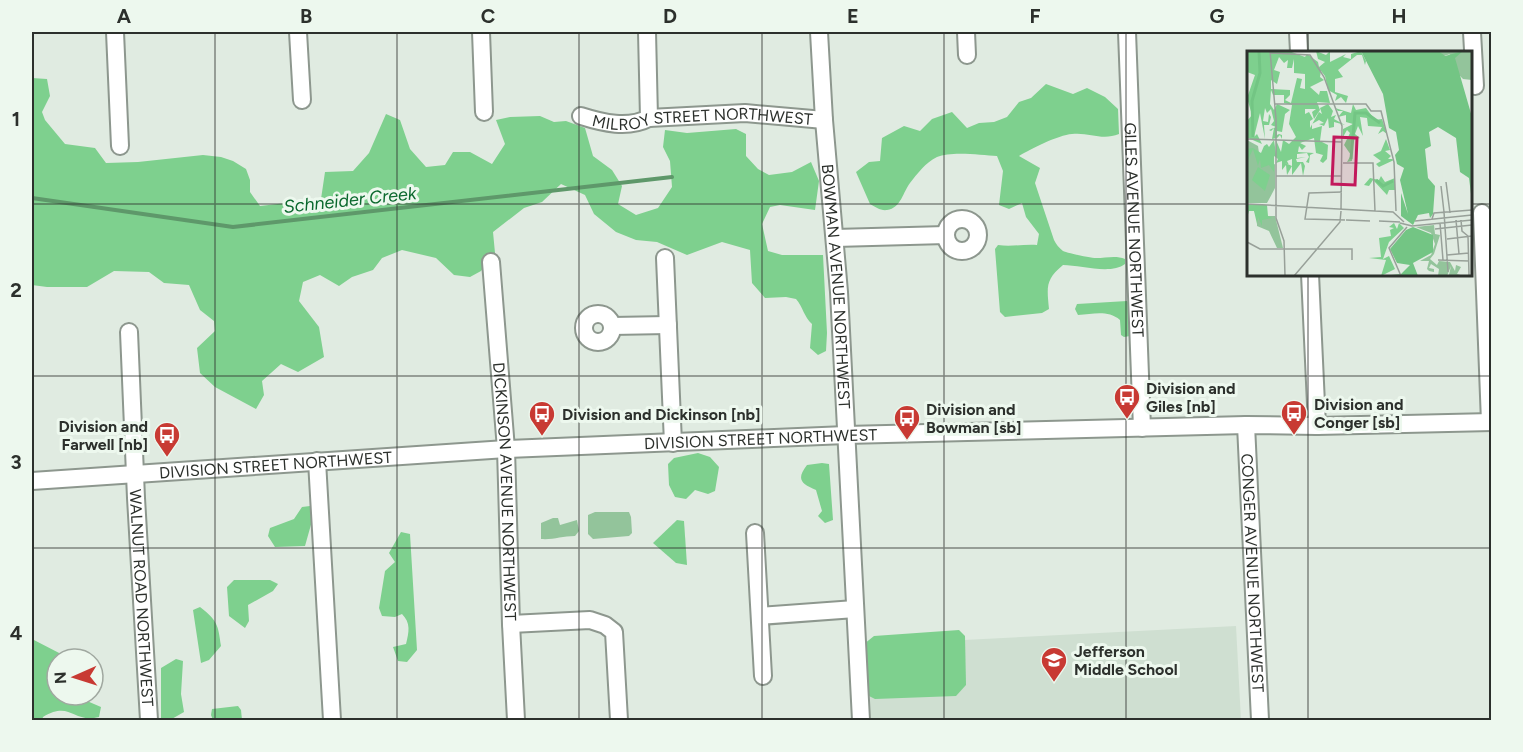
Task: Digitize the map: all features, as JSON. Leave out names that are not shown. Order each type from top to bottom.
[{"type":"street","points":[[116,32],[120,146]]},
{"type":"street","points":[[298,32],[302,100]]},
{"type":"street","points":[[481,32],[484,112]]},
{"type":"street","points":[[647,32],[649,118]]},
{"type":"street","name":"BOWMAN AVENUE NORTHWEST","points":[[819,32],[824,120],[835,238],[861,720]]},
{"type":"street","points":[[966,32],[967,55]]},
{"type":"street","name":"GILES AVENUE NORTHWEST","points":[[1127,32],[1142,428]]},
{"type":"street","points":[[1298,32],[1299,51]]},
{"type":"street","points":[[1472,32],[1479,86]]},
{"type":"street","name":"MILROY STREET NORTHWEST","points":[[581,116],[601,123],[619,124],[639,123],[649,118],[745,113],[824,120]]},
{"type":"street","points":[[1482,213],[1491,422]]},
{"type":"street","points":[[835,238],[946,235]]},
{"type":"street","points":[[665,258],[673,442]]},
{"type":"street","name":"DICKINSON AVENUE NORTHWEST","points":[[491,262],[506,448],[516,720]]},
{"type":"street","points":[[1310,276],[1317,426]]},
{"type":"street","points":[[612,326],[668,325]]},
{"type":"street","name":"WALNUT ROAD NORTHWEST","points":[[129,332],[149,720]]},
{"type":"street","name":"DIVISION STREET NORTHWEST","points":[[32,481],[506,448],[846,435],[1246,425],[1317,426],[1491,422]]},
{"type":"street","name":"CONGER AVENUE NORTHWEST","points":[[1246,425],[1260,720]]},
{"type":"street","points":[[316,461],[332,720]]},
{"type":"street","points":[[755,534],[763,676]]},
{"type":"street","points":[[760,616],[855,609]]},
{"type":"street","points":[[511,624],[590,620],[605,625],[614,632],[619,720]]},
{"type":"shaded area","name":"Jefferson Middle School","points":[[1236,626],[1241,720],[870,720],[866,645]]},
{"type":"green space","points":[[32,78],[47,79],[50,96],[42,112],[45,120],[65,144],[95,148],[106,163],[203,155],[221,157],[246,169],[250,180],[250,192],[260,206],[321,199],[325,172],[353,171],[369,153],[386,114],[400,120],[410,149],[426,167],[445,165],[453,152],[470,152],[492,164],[505,144],[496,120],[540,116],[554,122],[566,121],[585,128],[593,156],[612,170],[622,186],[618,204],[636,215],[658,208],[672,187],[670,161],[663,147],[665,130],[687,133],[736,129],[746,134],[746,156],[758,169],[769,175],[792,172],[811,162],[819,181],[815,210],[780,205],[770,207],[762,224],[768,251],[782,255],[823,255],[826,351],[818,355],[810,348],[812,324],[796,299],[765,298],[752,283],[750,250],[722,242],[687,255],[657,242],[636,240],[616,232],[594,214],[585,195],[561,184],[542,202],[524,208],[493,232],[495,253],[481,271],[470,277],[454,275],[436,258],[402,250],[382,258],[373,270],[352,277],[339,286],[320,275],[303,282],[299,301],[319,327],[324,357],[298,372],[281,364],[262,381],[264,395],[256,409],[215,387],[200,373],[197,348],[215,331],[214,321],[200,310],[189,285],[164,283],[149,272],[114,271],[87,287],[32,285]]},
{"type":"green space","points":[[1046,84],[1073,94],[1087,88],[1105,97],[1118,109],[1119,134],[1107,137],[1066,135],[1019,156],[1040,168],[1035,183],[1054,240],[1060,249],[1089,257],[1122,258],[1125,259],[1125,264],[1112,269],[1063,265],[1048,284],[1049,309],[1042,313],[1005,317],[1000,312],[995,249],[998,245],[1037,245],[1039,234],[1026,217],[1022,203],[1009,209],[999,205],[1003,171],[997,156],[958,154],[937,157],[919,172],[899,203],[887,210],[870,204],[856,172],[869,162],[880,161],[882,138],[904,126],[920,131],[932,119],[952,112],[967,128],[979,123],[994,122],[1007,117],[1019,102],[1031,98]]},
{"type":"green space","points":[[1127,301],[1130,304],[1130,336],[1124,337],[1121,335],[1120,320],[1115,317],[1100,313],[1078,315],[1075,309],[1077,304]]},
{"type":"green space","points":[[698,453],[710,457],[719,467],[715,491],[708,494],[695,490],[686,499],[675,497],[669,485],[668,464],[674,458]]},
{"type":"green space","points":[[829,464],[833,520],[825,523],[818,516],[822,511],[816,490],[807,486],[801,477],[807,465]]},
{"type":"green space","points":[[310,506],[312,521],[305,546],[275,547],[268,536],[270,528],[294,519],[302,507]]},
{"type":"green space","points":[[595,512],[629,512],[632,533],[629,536],[593,539],[588,534],[588,515]]},
{"type":"green space","points":[[558,518],[560,525],[577,520],[579,531],[575,536],[541,539],[541,523]]},
{"type":"green space","points":[[677,520],[684,521],[687,565],[676,563],[653,543]]},
{"type":"green space","points":[[401,532],[410,534],[417,650],[407,662],[398,661],[393,647],[406,644],[407,621],[402,614],[395,617],[382,616],[379,608],[385,571],[395,562],[389,553]]},
{"type":"green space","points":[[234,580],[270,580],[278,584],[273,591],[248,605],[249,621],[245,628],[229,616],[227,587]]},
{"type":"green space","points":[[200,607],[216,624],[221,646],[209,660],[201,663],[193,610]]},
{"type":"green space","points":[[959,630],[965,636],[966,685],[956,696],[875,699],[867,695],[864,644],[874,636]]},
{"type":"green space","points":[[32,639],[48,647],[45,647],[45,707],[101,707],[99,717],[83,718],[60,711],[52,712],[42,720],[32,720]]},
{"type":"green space","points":[[176,659],[183,661],[181,694],[184,712],[170,720],[161,719],[161,668]]},
{"type":"green space","points":[[238,706],[242,720],[213,720],[212,709]]},
{"type":"waterway","name":"Schneider Creek","points":[[32,198],[233,227],[672,177]]},
{"type":"place","name":"Division and Giles [nb]","points":[[1127,420]]},
{"type":"place","name":"Division and Conger [sb]","points":[[1294,436]]},
{"type":"place","name":"Division and Dickinson [nb]","points":[[542,437]]},
{"type":"place","name":"Division and Bowman [sb]","points":[[907,441]]},
{"type":"place","name":"Division and Farwell [nb]","points":[[167,458]]},
{"type":"place","name":"Jefferson Middle School","points":[[1054,683]]}]
